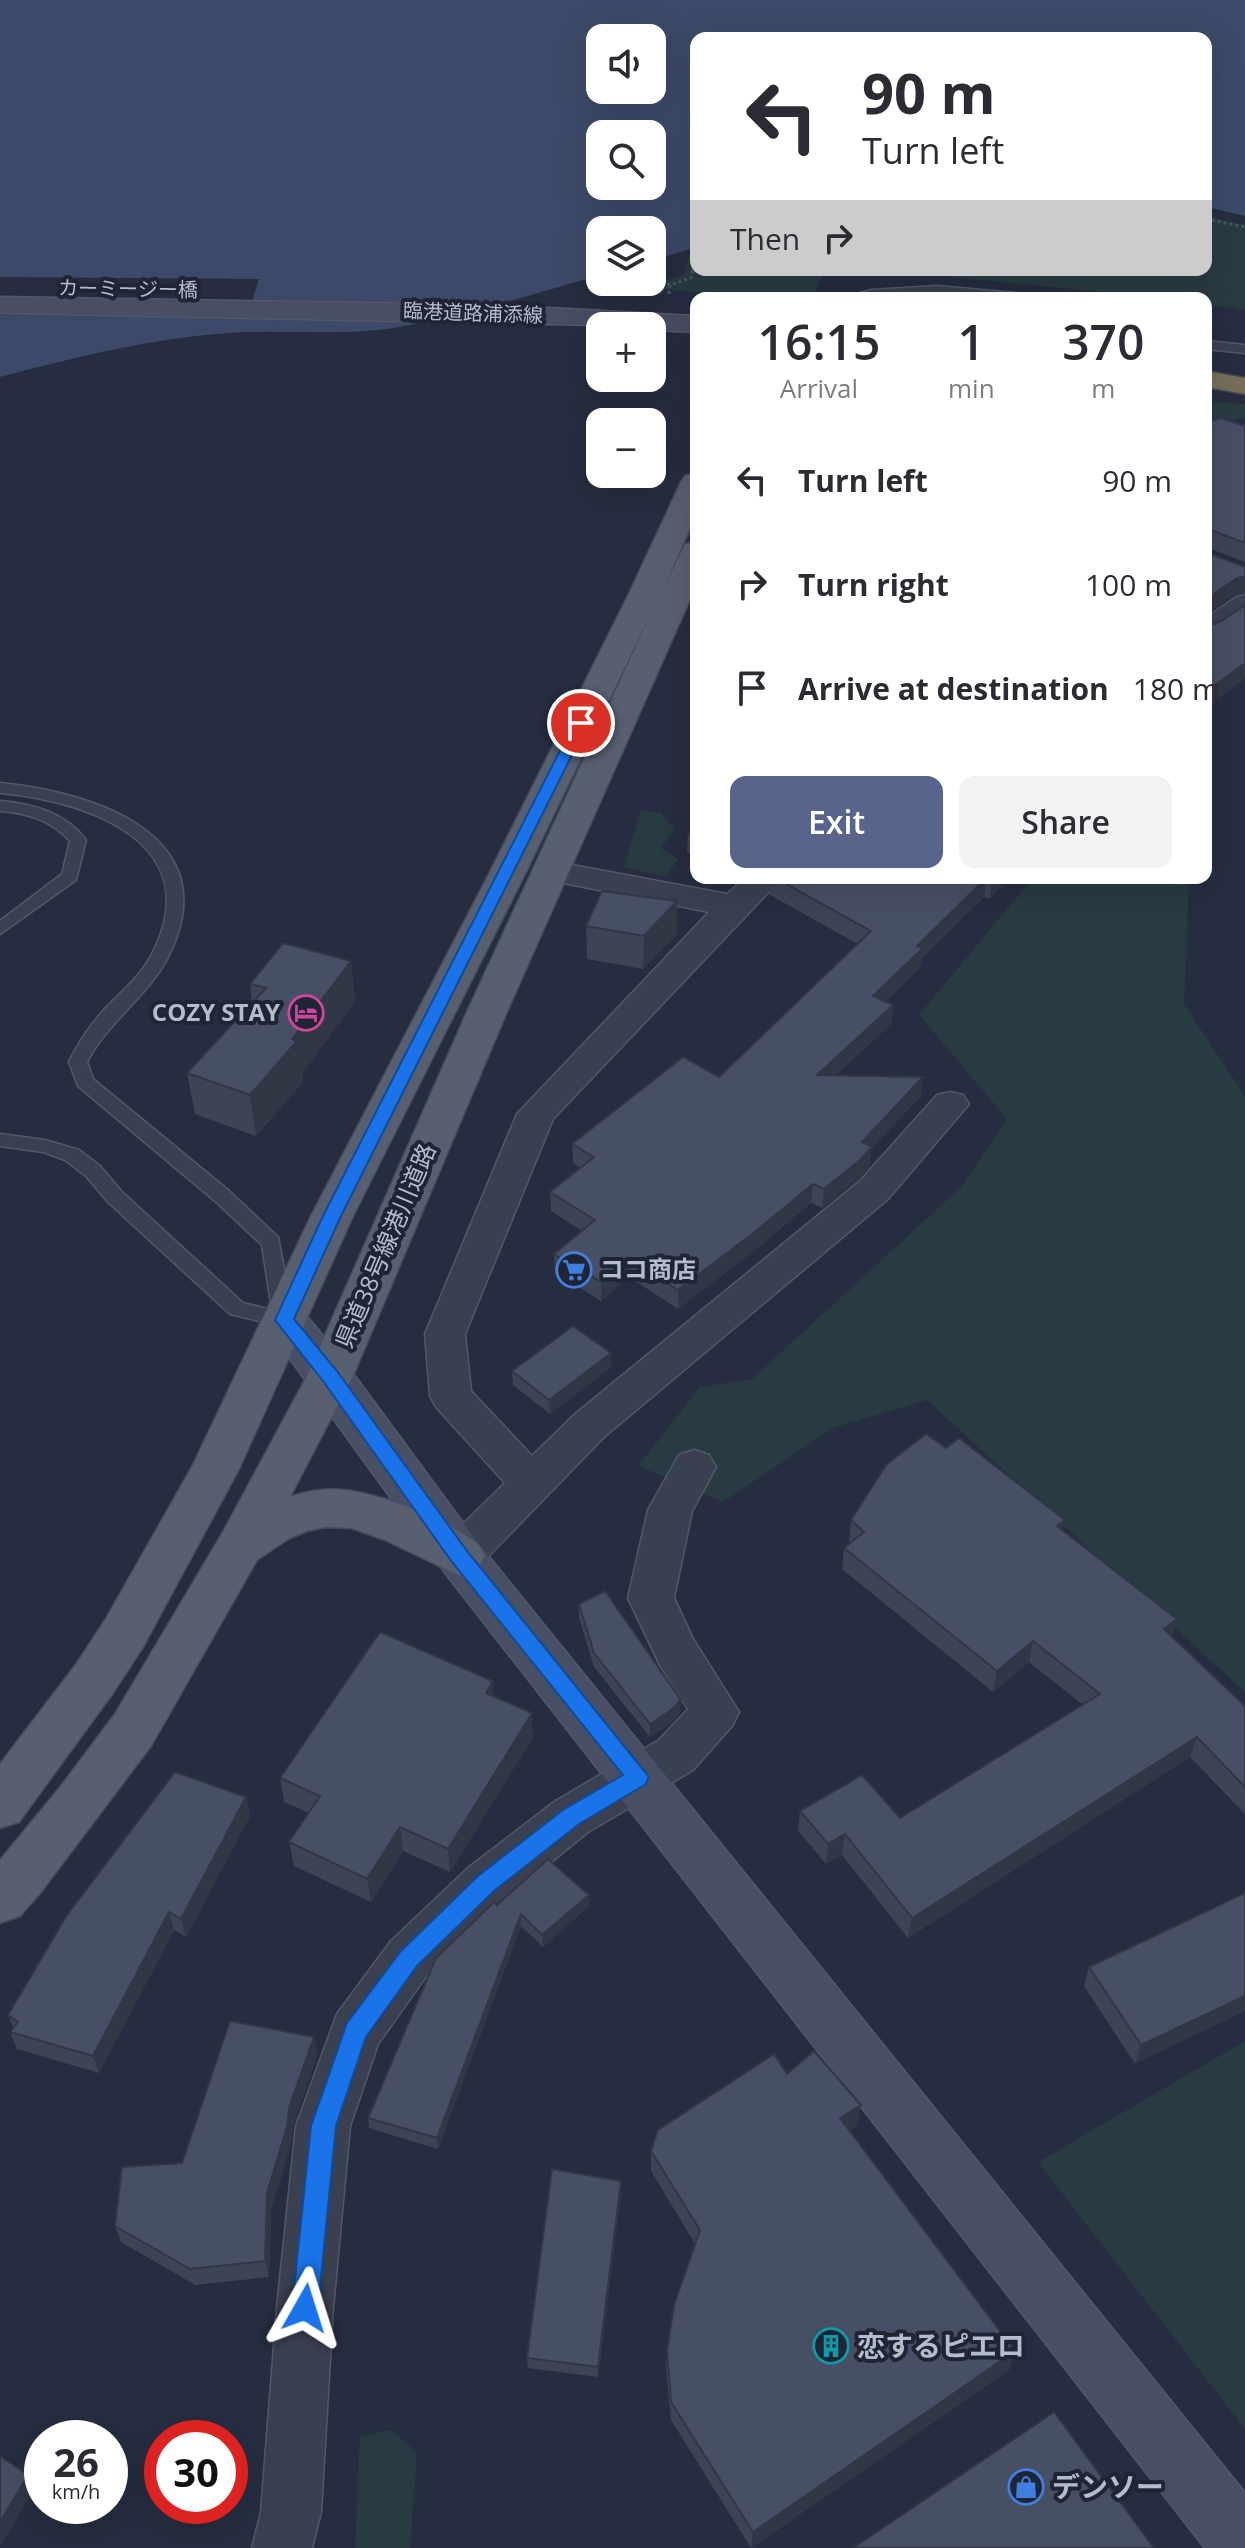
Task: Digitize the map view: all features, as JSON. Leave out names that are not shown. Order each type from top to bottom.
[{"type":"highway","points":[[1212,364],[1245,370]]},
{"type":"highway","points":[[1212,380],[1245,386]]},
{"type":"main road","points":[[0,1805],[47,1746],[125,1632],[215,1469],[332,1216],[643,598],[690,495]]},
{"type":"main road","name":"県道38号線港川道路","points":[[0,1898],[80,1803],[133,1730],[240,1546],[330,1376],[551,871],[690,564]]},
{"type":"main road","points":[[240,1546],[259,1531],[296,1515],[343,1508],[384,1517],[460,1556]]},
{"type":"street","name":"カーミージー橋","points":[[0,288],[253,299]]},
{"type":"street","name":"臨港道路浦添線","points":[[253,299],[379,292],[690,306]]},
{"type":"street","name":"カーミージー橋","points":[[0,305],[253,299]]},
{"type":"street","name":"臨港道路浦添線","points":[[253,299],[690,324]]},
{"type":"street","points":[[1212,627],[1245,604]]},
{"type":"street","points":[[551,871],[734,906]]},
{"type":"street","points":[[532,1485],[451,1396],[445,1334],[536,1114],[758,884]]},
{"type":"street","points":[[460,1556],[589,1426],[874,1190],[950,1104]]},
{"type":"street","points":[[284,1320],[330,1376],[460,1556],[1245,2546]]},
{"type":"street","points":[[282,2548],[291,2512],[305,2308],[323,2126],[356,2031],[409,1958],[486,1884],[571,1817],[676,1755],[715,1712],[676,1651],[651,1598],[670,1510],[694,1467]]},
{"type":"lane","points":[[885,292],[938,289],[966,292]]},
{"type":"lane","points":[[1212,346],[1245,349]]},
{"type":"lane","points":[[0,788],[84,803],[118,819],[155,843],[175,876],[178,901],[161,955],[138,987],[104,1018],[88,1039],[78,1062],[85,1082],[222,1196],[271,1242],[284,1320],[237,1309],[115,1197],[93,1171],[72,1155],[45,1146],[0,1140]]},
{"type":"lane","points":[[0,806],[48,816],[67,826],[78,840],[70,876],[0,929]]},
{"type":"path","points":[[1212,220],[1245,227]]},
{"type":"path","points":[[666,283],[670,285],[691,276]]},
{"type":"path","points":[[669,295],[670,285]]},
{"type":"shaded area","points":[[1212,217],[1245,225],[1245,310],[1212,305],[1212,292],[1101,292],[940,276],[1212,276]]},
{"type":"shaded area","points":[[690,255],[690,276],[822,276],[816,292],[666,290],[666,280],[685,274]]},
{"type":"shaded area","points":[[1212,401],[1245,404],[1245,418],[1212,423]]},
{"type":"shaded area","points":[[641,810],[661,813],[674,829],[661,848],[678,859],[666,877],[624,867]]},
{"type":"shaded area","points":[[1028,884],[1189,884],[1184,1004],[1245,1096],[1245,1692],[927,1400],[833,1428],[723,1502],[638,1466],[700,1387],[752,1379],[961,1187],[1007,1119],[919,1015]]},
{"type":"shaded area","points":[[1245,2041],[1245,2429],[1038,2162]]},
{"type":"shaded area","points":[[391,2430],[417,2453],[410,2548],[355,2548],[360,2436]]},
{"type":"water","points":[[0,0],[1245,0],[1245,216],[1212,208],[1212,32],[690,32],[690,249],[666,257],[666,216],[586,216],[586,279],[500,304],[378,330],[249,332],[141,344],[0,377]]},
{"type":"pier","points":[[0,277],[259,279],[247,318],[0,315]]},
{"type":"building","points":[[1221,418],[1245,426],[1245,543],[1212,531],[1212,420]]},
{"type":"building","points":[[1212,555],[1245,567],[1245,576],[1212,595]]},
{"type":"building","points":[[1245,605],[1245,663],[1212,688],[1212,624]]},
{"type":"building","points":[[786,884],[980,884],[917,946],[923,948],[873,996],[893,1005],[817,1075],[923,1077],[862,1142],[872,1147],[860,1160],[824,1189],[813,1184],[678,1290],[630,1258],[601,1282],[554,1254],[595,1220],[550,1192],[594,1157],[572,1144],[683,1057],[719,1077],[871,931]]},
{"type":"building","points":[[602,891],[677,901],[644,936],[586,926]]},
{"type":"building","points":[[283,943],[351,961],[292,1039],[297,1041],[250,1095],[187,1073],[266,988],[250,984]]},
{"type":"building","points":[[573,1326],[611,1353],[549,1400],[512,1371]]},
{"type":"building","points":[[926,1434],[946,1448],[959,1438],[1065,1520],[1057,1526],[1177,1619],[1164,1629],[1245,1706],[1245,1787],[1197,1737],[912,1918],[845,1834],[828,1844],[800,1811],[862,1775],[900,1818],[1100,1694],[1033,1641],[997,1671],[844,1548],[864,1532],[851,1520],[886,1465]]},
{"type":"building","points":[[605,1591],[681,1700],[650,1724],[594,1653],[579,1604]]},
{"type":"building","points":[[380,1632],[493,1681],[486,1693],[532,1713],[448,1849],[400,1827],[367,1879],[289,1842],[320,1796],[280,1778]]},
{"type":"building","points":[[175,1772],[246,1797],[181,1919],[169,1912],[93,2056],[10,2032],[18,2022],[8,2015],[67,1915]]},
{"type":"building","points":[[548,1859],[589,1895],[542,1935],[521,1914],[437,2138],[368,2118],[436,1958],[494,1902],[497,1905]]},
{"type":"building","points":[[1245,1893],[1245,1996],[1141,2045],[1089,1967]]},
{"type":"building","points":[[230,2021],[314,2037],[289,2108],[287,2127],[267,2193],[265,2261],[190,2269],[115,2226],[122,2167],[182,2163]]},
{"type":"building","name":"恋するピエロ","points":[[814,2051],[861,2105],[840,2118],[1015,2351],[753,2532],[671,2402],[667,2351],[674,2305],[700,2230],[651,2151],[658,2130],[774,2054],[787,2074]]},
{"type":"building","points":[[552,2169],[621,2181],[598,2367],[527,2358]]},
{"type":"building","name":"デンソー","points":[[1054,2412],[1154,2548],[853,2548]]},
{"type":"building","points":[[0,2456],[24,2472],[24,2482],[0,2522]]},
{"type":"place","name":"COZY STAY","points":[[306,1013]]},
{"type":"place","name":"ココ商店","points":[[574,1270]]},
{"type":"place","name":"恋するピエロ","points":[[831,2346]]},
{"type":"place","name":"デンソー","points":[[1026,2487]]},
{"type":"route","points":[[305,2308],[323,2126],[356,2031],[409,1958],[486,1884],[571,1817],[638,1777],[460,1556],[330,1376],[284,1320],[332,1216],[581,723]]}]
